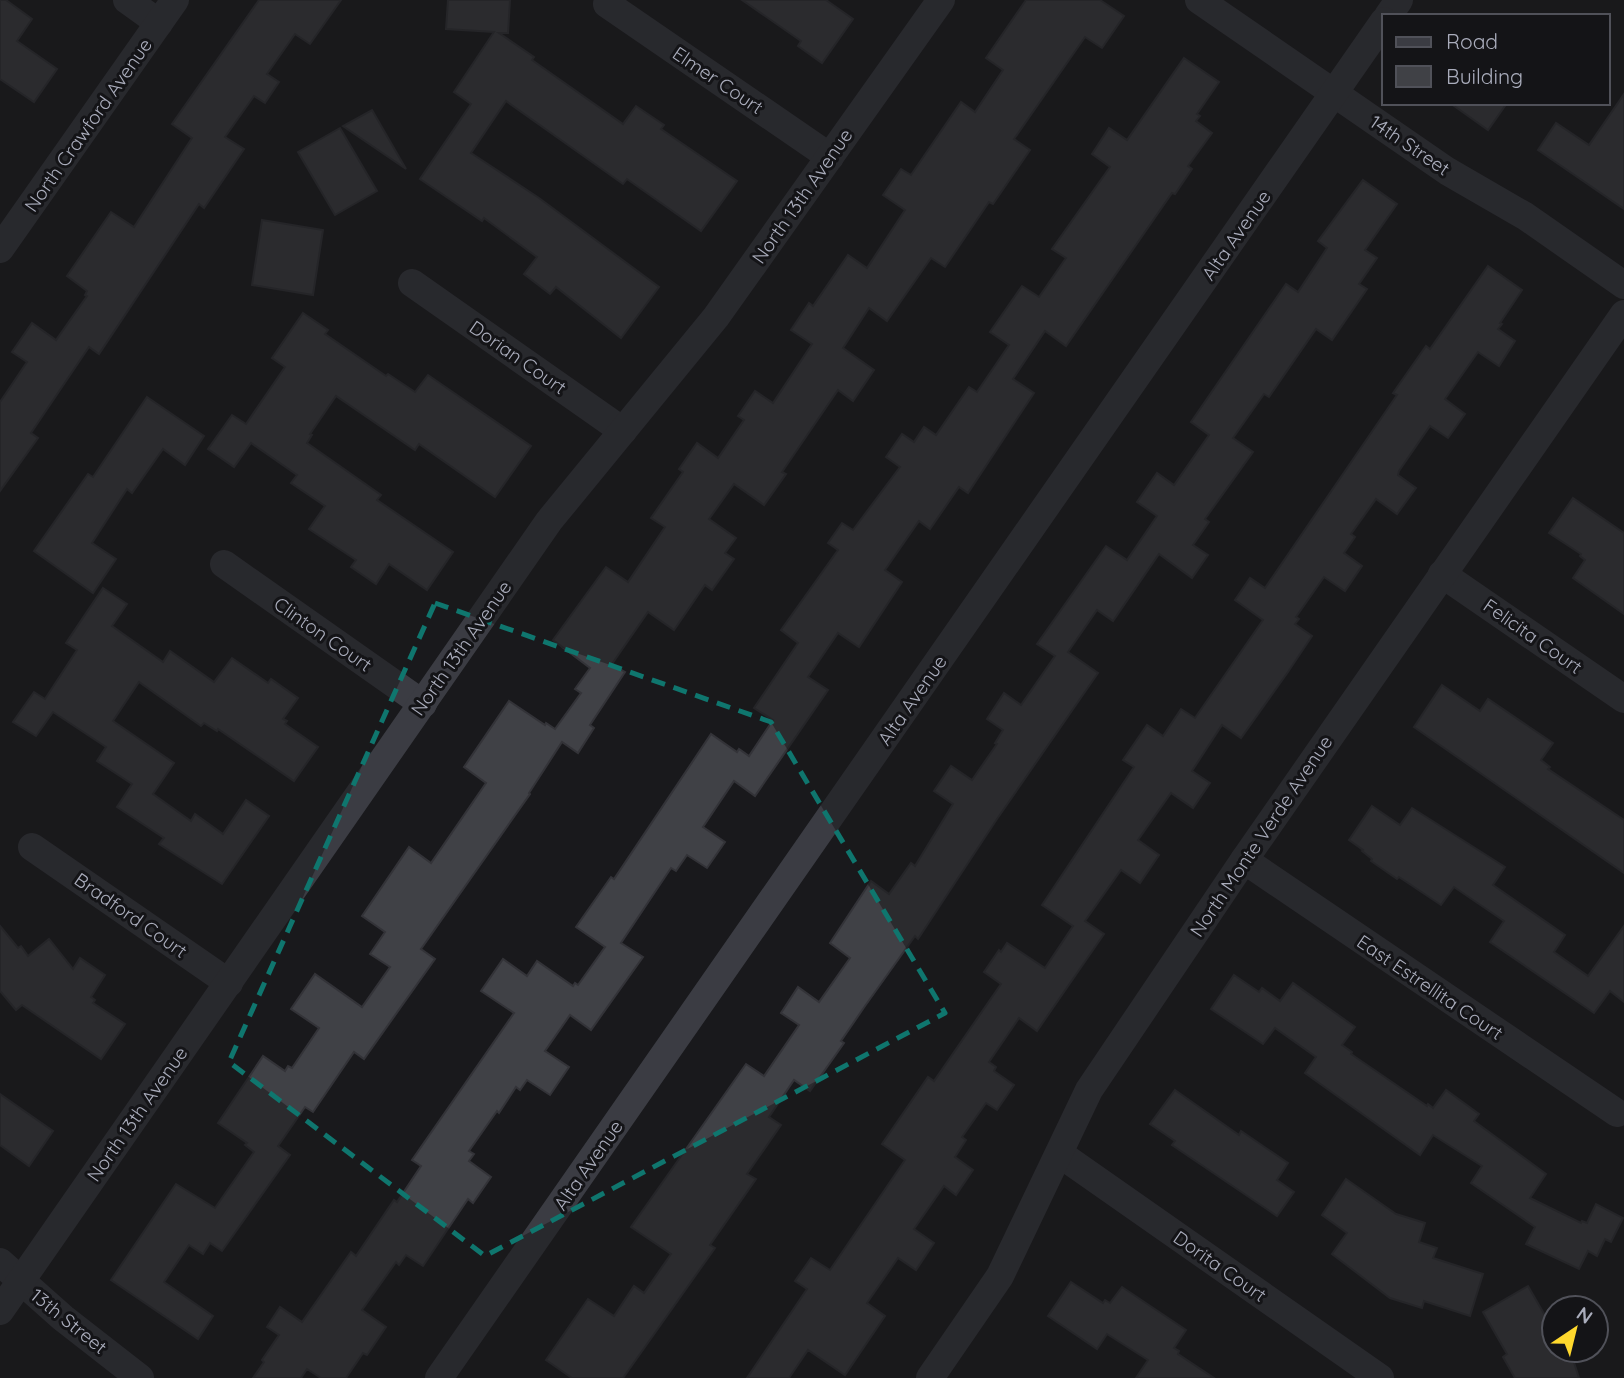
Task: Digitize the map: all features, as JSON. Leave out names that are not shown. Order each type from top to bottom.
[{"type":"street","points":[[127,0],[159,23]]},
{"type":"street","name":"North Crawford Avenue","points":[[0,249],[175,0]]},
{"type":"street","name":"North 13th Avenue","points":[[0,1311],[549,521],[716,317],[941,0]]},
{"type":"street","name":"14th Street","points":[[1199,0],[1447,171],[1525,216],[1624,285]]},
{"type":"street","name":"Elmer Court","points":[[607,4],[830,157]]},
{"type":"street","name":"Alta Avenue","points":[[439,1378],[1382,24]]},
{"type":"street","name":"Dorian Court","points":[[412,284],[623,431]]},
{"type":"street","name":"North Monte Verde Avenue","points":[[930,1378],[1000,1276],[1089,1090],[1244,860],[1624,314]]},
{"type":"street","name":"Clinton Court","points":[[224,564],[423,704]]},
{"type":"street","name":"Felicita Court","points":[[1443,574],[1624,699]]},
{"type":"street","name":"Bradford Court","points":[[33,847],[229,983]]},
{"type":"street","name":"East Estrellita Court","points":[[1244,860],[1617,1113]]},
{"type":"street","name":"Dorita Court","points":[[1060,1153],[1380,1378]]},
{"type":"street","name":"13th Street","points":[[0,1262],[63,1318],[140,1378]]},
{"type":"highlighted area","points":[[435,603],[771,722],[945,1013],[485,1256],[229,1062]]},
{"type":"building","points":[[0,0],[6,0],[32,19],[17,41],[57,69],[34,102],[0,79]]},
{"type":"building","points":[[259,0],[341,0],[310,44],[295,34],[267,74],[279,82],[265,103],[254,96],[225,137],[244,149],[204,208],[199,204],[99,354],[89,347],[31,433],[38,438],[0,491],[0,402],[27,362],[12,352],[32,323],[56,340],[87,296],[87,291],[67,276],[111,212],[134,227],[192,138],[172,124]]},
{"type":"building","points":[[448,0],[510,0],[508,33],[499,33],[534,57],[532,60],[623,124],[636,106],[664,125],[661,129],[737,181],[701,231],[627,179],[623,184],[506,101],[471,153],[539,198],[659,287],[621,338],[556,287],[550,294],[524,274],[537,257],[484,218],[482,221],[420,179],[471,104],[454,92],[494,32],[446,29]]},
{"type":"building","points":[[742,0],[826,0],[853,19],[822,63],[798,46],[801,41]]},
{"type":"building","points":[[1026,0],[1100,0],[1124,16],[1102,48],[1085,37],[1014,139],[1030,150],[993,204],[989,202],[945,267],[931,258],[887,321],[869,308],[843,348],[874,370],[853,401],[838,390],[782,472],[786,474],[764,505],[734,484],[709,519],[736,538],[725,553],[734,559],[712,590],[705,585],[674,630],[648,612],[612,664],[625,672],[590,725],[594,728],[578,753],[562,742],[530,794],[421,949],[435,959],[364,1059],[354,1052],[313,1112],[305,1107],[278,1146],[290,1155],[222,1251],[210,1243],[203,1254],[189,1245],[164,1282],[213,1316],[198,1339],[111,1280],[176,1184],[215,1208],[254,1152],[245,1145],[247,1143],[218,1123],[263,1056],[285,1071],[288,1066],[292,1068],[319,1028],[291,1009],[315,974],[362,1007],[390,967],[370,954],[385,932],[362,916],[409,847],[431,863],[486,783],[464,767],[509,701],[555,729],[581,693],[575,689],[590,668],[553,640],[606,567],[628,582],[665,527],[651,518],[683,472],[679,469],[697,443],[718,458],[744,420],[738,416],[755,391],[773,403],[812,344],[791,330],[809,303],[813,306],[848,255],[867,268],[905,210],[883,195],[901,169],[911,175],[961,102],[975,112],[1003,70],[986,58]]},
{"type":"building","points":[[1184,58],[1219,82],[1197,114],[1200,116],[1196,121],[1212,133],[1188,166],[1192,169],[1175,194],[1172,193],[1066,346],[1045,331],[1013,379],[1034,393],[968,493],[959,487],[930,529],[919,521],[885,570],[902,582],[859,647],[838,633],[808,677],[828,690],[755,796],[734,781],[703,827],[725,842],[707,868],[687,855],[676,871],[671,868],[621,943],[643,957],[591,1030],[570,1015],[545,1051],[569,1067],[550,1095],[527,1080],[520,1090],[516,1087],[469,1151],[474,1154],[469,1161],[491,1177],[473,1203],[468,1199],[423,1266],[406,1255],[399,1265],[396,1262],[362,1310],[386,1327],[367,1355],[363,1353],[346,1378],[321,1378],[307,1369],[301,1378],[253,1378],[279,1335],[267,1327],[280,1307],[302,1322],[351,1252],[356,1256],[421,1166],[412,1160],[514,1013],[481,991],[503,959],[527,976],[537,961],[573,986],[575,983],[578,985],[605,947],[576,927],[611,877],[614,879],[711,734],[737,752],[739,749],[749,756],[773,720],[754,708],[798,643],[781,630],[838,550],[828,543],[842,523],[853,530],[900,467],[886,457],[902,434],[914,442],[924,427],[936,435],[969,387],[977,392],[1009,345],[990,332],[1022,286],[1039,297],[1066,258],[1052,249],[1110,167],[1092,154],[1109,128],[1127,140]]},
{"type":"building","points":[[1624,94],[1624,209],[1538,150],[1556,123],[1589,145]]},
{"type":"building","points":[[1453,105],[1506,105],[1488,130]]},
{"type":"building","points":[[372,110],[406,169],[343,126]]},
{"type":"building","points":[[340,128],[377,191],[335,215],[298,152]]},
{"type":"building","points":[[1363,180],[1397,204],[1365,250],[1377,258],[1359,284],[1367,289],[1332,340],[1316,329],[1269,397],[1264,394],[1233,438],[1253,452],[1205,519],[1209,522],[1193,545],[1208,555],[1192,578],[1159,554],[1113,621],[1097,610],[1068,652],[1098,673],[918,939],[915,936],[865,1006],[841,1041],[844,1043],[810,1091],[794,1080],[769,1117],[781,1125],[747,1174],[756,1179],[710,1245],[715,1248],[623,1378],[572,1378],[546,1360],[588,1299],[614,1316],[634,1286],[644,1293],[671,1254],[631,1227],[746,1064],[764,1076],[799,1025],[781,1013],[798,987],[819,1002],[850,958],[830,943],[871,881],[889,894],[911,863],[915,866],[953,804],[934,791],[951,766],[972,780],[997,744],[995,743],[1003,730],[987,719],[1004,693],[1021,705],[1055,656],[1037,644],[1106,546],[1127,560],[1157,516],[1137,502],[1157,473],[1174,485],[1209,435],[1191,422],[1286,284],[1298,292],[1327,248],[1318,241]]},
{"type":"building","points":[[262,220],[323,230],[313,295],[252,285]]},
{"type":"building","points":[[1488,266],[1522,290],[1498,329],[1515,341],[1499,366],[1478,352],[1445,399],[1465,414],[1448,438],[1430,426],[1399,471],[1398,475],[1416,488],[1397,514],[1376,499],[1351,534],[1355,537],[1344,553],[1362,566],[1345,591],[1324,577],[1296,617],[1299,619],[1295,624],[1312,636],[1288,672],[1241,738],[1222,725],[1192,771],[1210,783],[1193,808],[1171,793],[1138,840],[1159,855],[1140,883],[1121,870],[1085,921],[1104,934],[1037,1031],[1019,1018],[989,1062],[996,1067],[994,1071],[1014,1085],[997,1110],[986,1103],[962,1137],[966,1140],[955,1157],[973,1170],[956,1195],[944,1186],[914,1229],[934,1243],[916,1270],[898,1258],[867,1303],[885,1316],[845,1375],[808,1350],[789,1378],[747,1378],[807,1289],[795,1281],[811,1258],[830,1270],[905,1160],[882,1144],[928,1077],[934,1081],[1001,984],[984,972],[999,950],[1001,952],[1007,943],[1045,968],[1073,926],[1042,905],[1134,767],[1123,760],[1147,725],[1163,736],[1181,709],[1195,718],[1263,620],[1235,600],[1250,578],[1265,588],[1397,395],[1393,393],[1426,346],[1430,349]]},
{"type":"building","points":[[303,313],[328,330],[325,334],[386,376],[388,374],[415,392],[428,375],[531,446],[495,497],[419,444],[415,450],[336,396],[310,434],[312,435],[307,443],[381,495],[377,500],[453,552],[427,590],[389,564],[376,584],[351,567],[356,560],[309,529],[325,506],[291,483],[297,475],[251,443],[234,467],[208,449],[232,415],[246,424],[285,367],[272,358]]},
{"type":"building","points":[[147,397],[204,436],[185,465],[163,449],[132,493],[127,489],[92,543],[116,559],[93,593],[34,551],[88,474],[93,477]]},
{"type":"building","points":[[1573,498],[1624,533],[1624,614],[1573,578],[1585,560],[1581,554],[1549,533]]},
{"type":"building","points":[[103,588],[127,604],[112,626],[163,662],[170,651],[214,682],[232,658],[268,683],[271,679],[298,698],[283,719],[287,721],[285,724],[318,747],[294,781],[218,729],[217,731],[204,723],[201,726],[139,682],[113,721],[174,763],[153,794],[191,821],[195,814],[223,834],[246,800],[269,816],[222,884],[159,844],[164,838],[117,807],[132,784],[97,761],[106,747],[53,712],[36,736],[13,722],[34,692],[45,699],[77,650],[66,643]]},
{"type":"building","points":[[1442,685],[1480,711],[1488,699],[1553,743],[1541,760],[1550,767],[1548,769],[1624,820],[1624,873],[1414,727]]},
{"type":"building","points":[[1372,806],[1400,825],[1412,808],[1505,867],[1493,885],[1565,935],[1554,952],[1588,976],[1624,926],[1624,1002],[1610,991],[1594,1013],[1490,942],[1504,921],[1454,887],[1441,905],[1371,861],[1363,850],[1349,840]]},
{"type":"building","points":[[0,926],[28,956],[49,939],[73,969],[80,958],[105,975],[91,997],[95,1000],[93,1003],[125,1024],[101,1059],[22,1005],[16,1010],[0,991]]},
{"type":"building","points":[[1234,975],[1259,992],[1262,988],[1280,1001],[1293,983],[1355,1027],[1342,1045],[1352,1052],[1351,1054],[1427,1106],[1428,1104],[1433,1108],[1446,1090],[1479,1114],[1474,1121],[1546,1174],[1530,1198],[1581,1223],[1587,1223],[1596,1204],[1623,1218],[1611,1242],[1605,1239],[1597,1256],[1588,1251],[1579,1269],[1526,1244],[1535,1227],[1471,1183],[1482,1166],[1433,1135],[1420,1155],[1305,1073],[1316,1057],[1275,1028],[1263,1044],[1211,1009]]},
{"type":"building","points":[[1175,1090],[1239,1135],[1241,1131],[1288,1163],[1277,1180],[1294,1192],[1277,1216],[1172,1145],[1175,1141],[1150,1124]]},
{"type":"building","points":[[0,1094],[53,1131],[29,1166],[0,1145]]},
{"type":"building","points":[[1346,1179],[1396,1214],[1425,1223],[1419,1242],[1437,1248],[1433,1258],[1483,1274],[1470,1316],[1424,1301],[1422,1308],[1390,1298],[1332,1254],[1347,1233],[1322,1215]]},
{"type":"building","points":[[1071,1282],[1103,1303],[1105,1300],[1110,1303],[1122,1287],[1186,1330],[1174,1348],[1179,1351],[1178,1354],[1214,1378],[1136,1378],[1148,1360],[1107,1334],[1097,1349],[1048,1316]]},
{"type":"building","points":[[1528,1286],[1540,1307],[1540,1364],[1574,1364],[1579,1378],[1515,1378],[1503,1357],[1507,1354],[1483,1312]]}]
